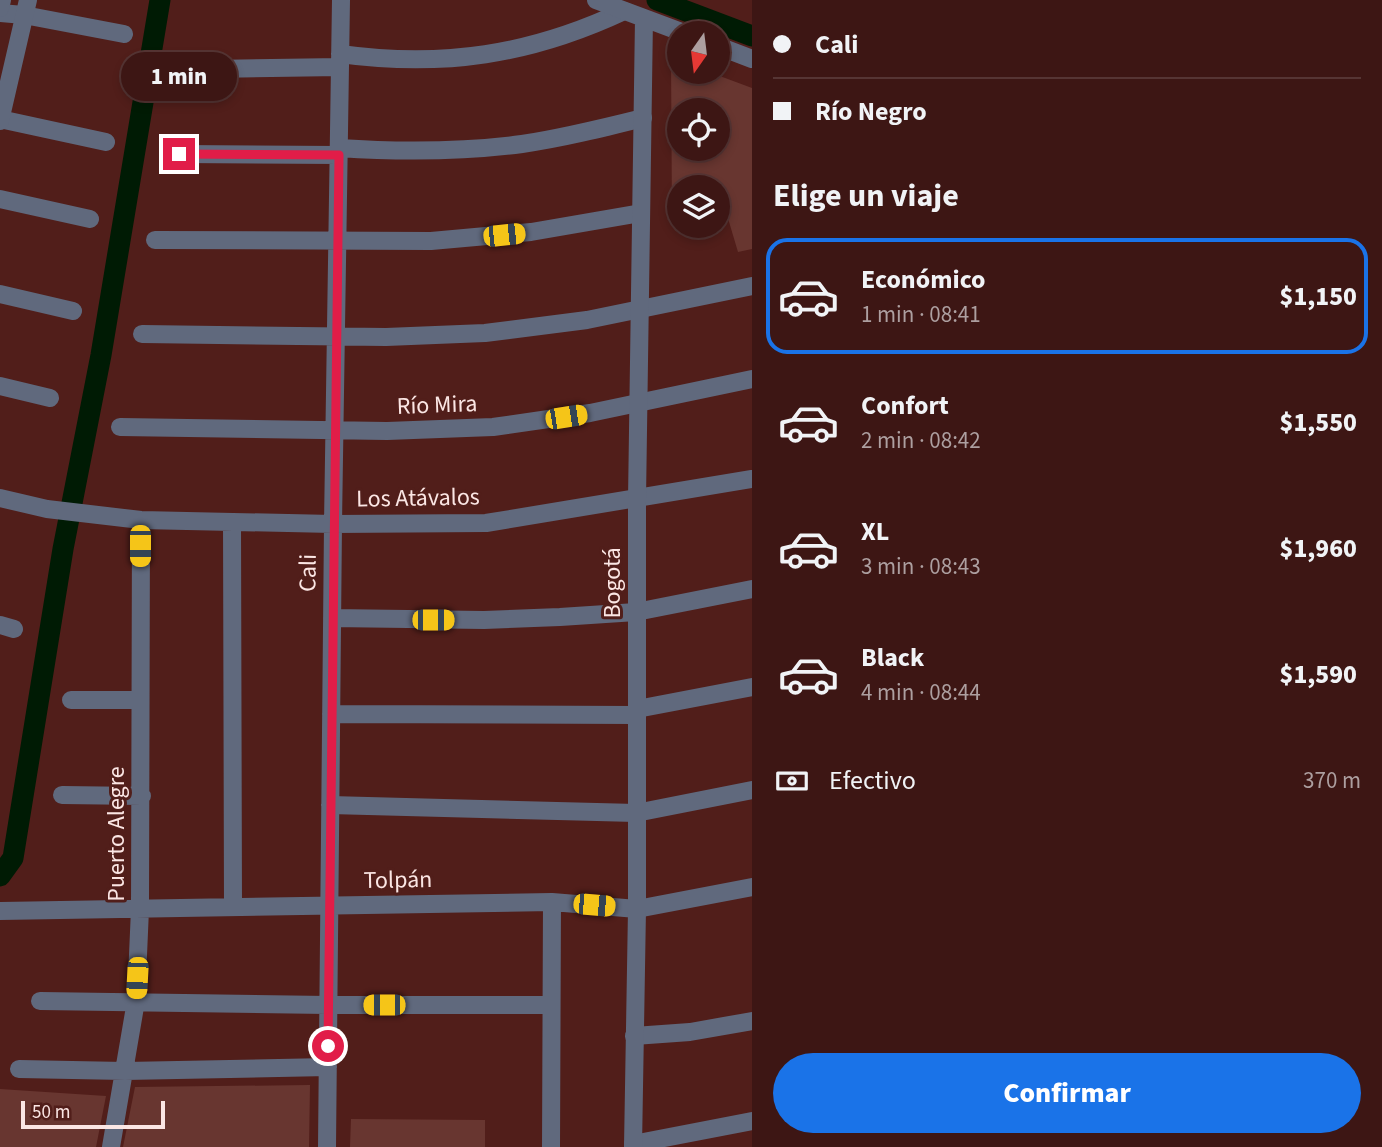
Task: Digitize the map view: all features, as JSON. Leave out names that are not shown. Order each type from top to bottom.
[{"type":"street","points":[[2,0],[0,10],[26,7],[124,34]]},
{"type":"street","name":"Cali","points":[[327,1147],[341,0]]},
{"type":"street","points":[[596,0],[667,27]]},
{"type":"street","points":[[26,7],[0,120],[106,142]]},
{"type":"street","points":[[212,69],[340,60],[480,56],[568,35],[624,11]]},
{"type":"street","name":"Bogotá","points":[[633,1145],[637,909],[637,499],[644,18]]},
{"type":"street","points":[[730,51],[752,59]]},
{"type":"street","points":[[179,154],[483,148],[561,137],[643,118]]},
{"type":"street","points":[[0,199],[90,219]]},
{"type":"street","points":[[155,240],[384,242],[477,238],[531,232],[641,213]]},
{"type":"street","points":[[142,334],[411,337],[485,333],[587,320],[639,307],[752,286]]},
{"type":"street","points":[[0,294],[73,311]]},
{"type":"street","name":"Río Mira","points":[[120,427],[427,431],[493,427],[590,413],[752,379]]},
{"type":"street","points":[[0,386],[50,398]]},
{"type":"street","name":"Los Atávalos","points":[[0,498],[60,511],[141,520],[333,524],[486,523],[752,479]]},
{"type":"street","name":"Puerto Alegre","points":[[111,1147],[136,1001],[142,796],[139,700],[141,520]]},
{"type":"street","points":[[232,522],[233,907]]},
{"type":"street","points":[[332,618],[484,620],[636,612],[752,589]]},
{"type":"street","points":[[331,714],[636,712],[752,687]]},
{"type":"street","points":[[71,700],[139,700]]},
{"type":"street","points":[[330,805],[636,813],[752,790]]},
{"type":"street","points":[[62,795],[142,796]]},
{"type":"street","name":"Tolpán","points":[[0,911],[552,902],[637,909],[752,887]]},
{"type":"street","points":[[551,1147],[552,902]]},
{"type":"street","points":[[40,1001],[550,1005]]},
{"type":"street","points":[[634,1036],[690,1032],[752,1021]]},
{"type":"street","points":[[19,1069],[125,1071],[328,1067]]},
{"type":"street","points":[[633,1145],[752,1121]]},
{"type":"shaded area","points":[[730,80],[752,88],[752,249],[738,252],[730,225],[730,175],[672,175],[672,161],[730,161],[730,98],[671,98],[671,84],[730,84]]},
{"type":"shaded area","points":[[310,1085],[309,1147],[123,1147],[135,1087]]},
{"type":"shaded area","points":[[0,1089],[106,1096],[96,1147],[0,1147]]},
{"type":"shaded area","points":[[351,1119],[485,1120],[485,1147],[350,1147]]},
{"type":"waterway","points":[[0,876],[13,858],[63,549],[101,355],[160,0]]},
{"type":"waterway","points":[[657,0],[752,36]]},
{"type":"route","points":[[179,154],[339,155],[328,1046]]}]
